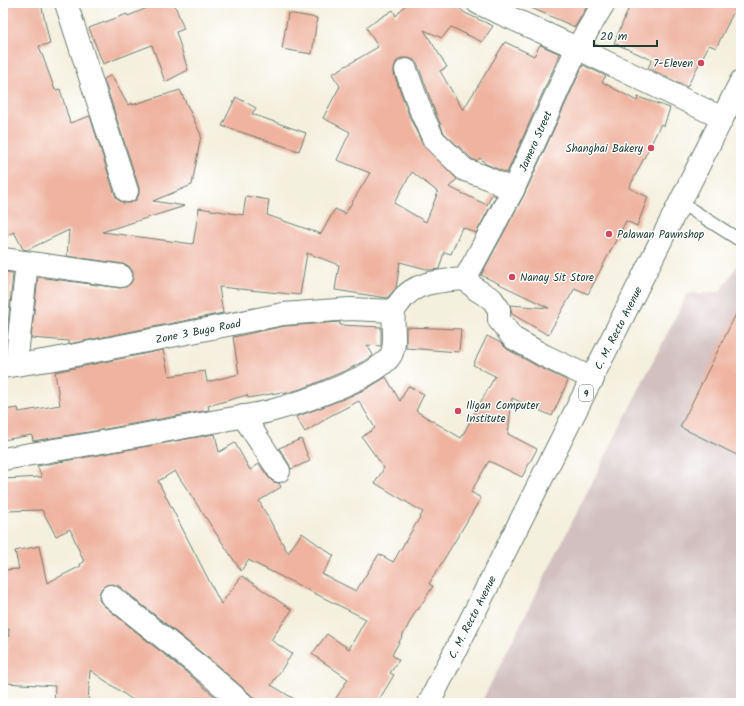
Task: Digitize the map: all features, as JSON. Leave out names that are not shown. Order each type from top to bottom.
[{"type":"main road","points":[[66,3],[127,191]]},
{"type":"main road","points":[[478,3],[577,48],[722,118]]},
{"type":"main road","name":"Jamero Street","points":[[466,279],[513,190],[577,48],[604,3]]},
{"type":"main road","points":[[406,70],[422,114],[434,140],[465,170],[483,176],[513,190]]},
{"type":"main road","name":"C. M. Recto Avenue","points":[[429,703],[593,379],[741,81]]},
{"type":"main road","points":[[3,259],[121,276]]},
{"type":"main road","points":[[9,366],[27,263]]},
{"type":"main road","points":[[3,459],[243,416],[298,403],[363,376],[387,360],[391,354],[393,345],[394,311],[403,298],[412,290],[427,284],[448,280],[466,279],[477,290],[492,299],[499,309],[499,320],[513,338],[543,355],[593,379]]},
{"type":"main road","name":"Zone 3 Bugo Road","points":[[9,366],[55,359],[283,314],[350,310],[394,311]]},
{"type":"main road","points":[[243,416],[279,471]]},
{"type":"main road","points":[[111,596],[205,671],[242,703]]},
{"type":"lane","points":[[681,203],[741,241]]},
{"type":"shaded area","points":[[741,259],[741,703],[481,703],[687,294],[720,292]]},
{"type":"building","points":[[3,3],[41,3],[50,44],[39,46],[55,90],[60,89],[70,123],[90,116],[115,195],[118,200],[124,203],[130,203],[136,200],[139,194],[139,188],[104,79],[111,75],[128,105],[180,90],[201,135],[192,185],[153,201],[185,206],[102,232],[193,244],[199,208],[243,215],[246,196],[269,200],[267,215],[321,234],[335,209],[345,214],[370,173],[337,160],[350,132],[323,118],[340,86],[332,74],[378,47],[366,27],[393,10],[396,16],[407,3],[453,3],[465,13],[493,26],[482,42],[451,27],[442,38],[424,30],[447,67],[440,71],[463,110],[505,42],[534,56],[540,45],[560,54],[507,173],[486,164],[480,158],[477,161],[472,159],[444,133],[418,65],[414,60],[408,58],[401,58],[396,62],[394,74],[410,118],[423,145],[457,179],[449,187],[487,205],[492,194],[496,196],[476,233],[462,227],[451,254],[444,252],[439,269],[430,270],[400,262],[396,288],[387,298],[335,290],[339,265],[307,253],[300,295],[219,287],[223,313],[69,344],[69,341],[31,338],[38,277],[120,288],[126,287],[131,283],[133,272],[129,266],[123,264],[67,256],[69,230],[27,250],[23,249],[14,232],[3,237]],"holes":[[[412,172],[438,192],[426,222],[394,203]]]},
{"type":"building","points":[[159,3],[174,3],[184,29],[176,32],[188,70],[165,82],[152,45],[103,64],[89,28],[127,14],[128,16]]},
{"type":"building","points":[[520,3],[589,3],[575,27]]},
{"type":"building","points":[[631,3],[738,3],[716,48],[709,45],[687,87],[648,68],[652,60],[614,43]]},
{"type":"building","points":[[288,13],[317,18],[312,54],[282,49]]},
{"type":"building","points":[[583,65],[606,76],[602,82],[637,101],[638,97],[670,108],[664,126],[661,124],[629,188],[648,197],[637,226],[626,221],[588,294],[575,288],[548,335],[512,314],[510,305],[549,308],[481,275],[524,195]]},
{"type":"building","points":[[236,97],[256,108],[252,114],[306,133],[299,151],[222,126]]},
{"type":"building","points":[[3,272],[13,273],[7,336],[3,335]]},
{"type":"building","points":[[741,304],[741,457],[680,427]]},
{"type":"building","points":[[340,322],[340,325],[381,327],[381,346],[367,345],[373,355],[371,357],[347,370],[304,388],[283,394],[282,392],[248,398],[247,395],[208,406],[209,410],[95,431],[33,441],[32,435],[3,440],[3,410],[18,408],[19,412],[60,405],[55,372],[163,350],[169,376],[205,371],[207,382],[239,374],[233,337],[285,326]]},
{"type":"building","points":[[406,327],[461,329],[459,352],[406,348]]},
{"type":"building","points":[[487,336],[501,343],[507,349],[537,366],[568,381],[552,416],[512,398],[508,434],[537,449],[522,477],[489,461],[471,492],[481,498],[429,584],[433,586],[418,610],[417,609],[392,655],[399,660],[390,673],[394,675],[377,703],[333,703],[348,679],[312,654],[327,634],[349,649],[366,619],[248,560],[241,571],[175,471],[158,481],[221,604],[242,576],[292,610],[271,640],[292,654],[271,685],[301,703],[254,703],[254,699],[250,694],[213,662],[119,586],[112,584],[106,585],[102,588],[99,594],[99,600],[103,605],[197,681],[220,701],[218,703],[137,703],[90,670],[88,703],[54,703],[55,686],[5,683],[9,629],[3,629],[3,570],[19,569],[15,551],[39,546],[47,583],[81,566],[80,564],[84,562],[70,529],[56,536],[42,510],[4,511],[3,479],[42,477],[37,466],[215,434],[219,452],[235,443],[250,470],[259,464],[273,482],[279,483],[281,487],[259,501],[288,553],[302,533],[334,556],[322,574],[356,591],[379,554],[393,562],[423,512],[375,483],[384,468],[362,437],[375,428],[359,401],[326,418],[305,432],[296,417],[346,398],[368,388],[386,377],[400,401],[408,386],[424,394],[416,411],[461,438],[495,376],[473,365]]},
{"type":"building","points":[[301,439],[310,461],[291,469],[279,448]]},
{"type":"place","name":"7-Eleven","points":[[701,63]]},
{"type":"place","name":"Shanghai Bakery","points":[[651,148]]},
{"type":"place","name":"Palawan Pawnshop","points":[[609,234]]},
{"type":"place","name":"Nanay Sit Store","points":[[512,277]]},
{"type":"place","name":"Iligan Computer Institute","points":[[458,411]]}]
